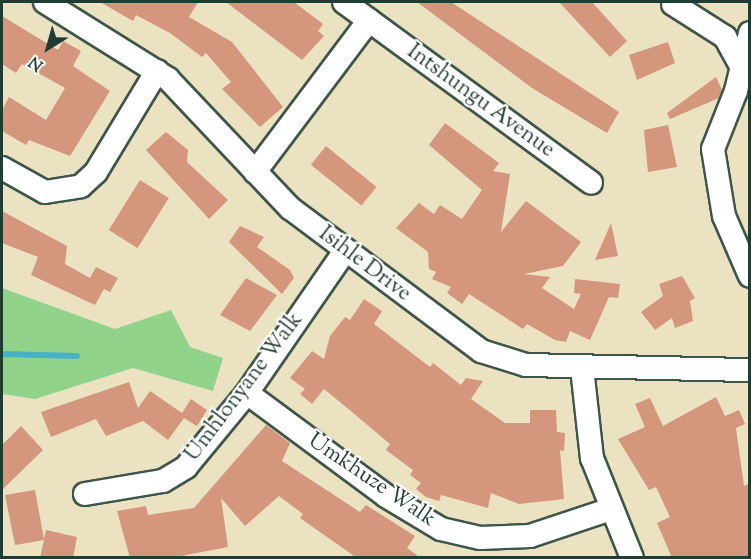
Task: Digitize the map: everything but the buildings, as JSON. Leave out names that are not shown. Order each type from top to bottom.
[{"type":"street","name":"Isihle Drive","points":[[45,2],[157,71],[255,172],[345,251],[481,351],[526,365],[750,370]]},
{"type":"street","name":"Intshungu Avenue","points":[[344,2],[591,183]]},
{"type":"street","points":[[673,4],[725,37],[740,64]]},
{"type":"street","points":[[255,172],[369,20]]},
{"type":"street","points":[[750,33],[713,149],[724,216],[750,276]]},
{"type":"street","points":[[2,168],[45,192],[81,186],[96,172],[157,71]]},
{"type":"street","name":"Umhlonyane Walk","points":[[85,494],[175,475],[196,457],[247,393],[345,251]]},
{"type":"street","points":[[582,368],[592,458],[632,558]]},
{"type":"street","name":"Umkhuze Walk","points":[[247,393],[386,496],[441,529],[480,538],[530,536],[611,509]]},
{"type":"green space","points":[[2,288],[115,329],[171,310],[190,347],[223,358],[213,391],[133,368],[35,399],[2,394]]},
{"type":"waterway","points":[[2,354],[77,356]]}]
